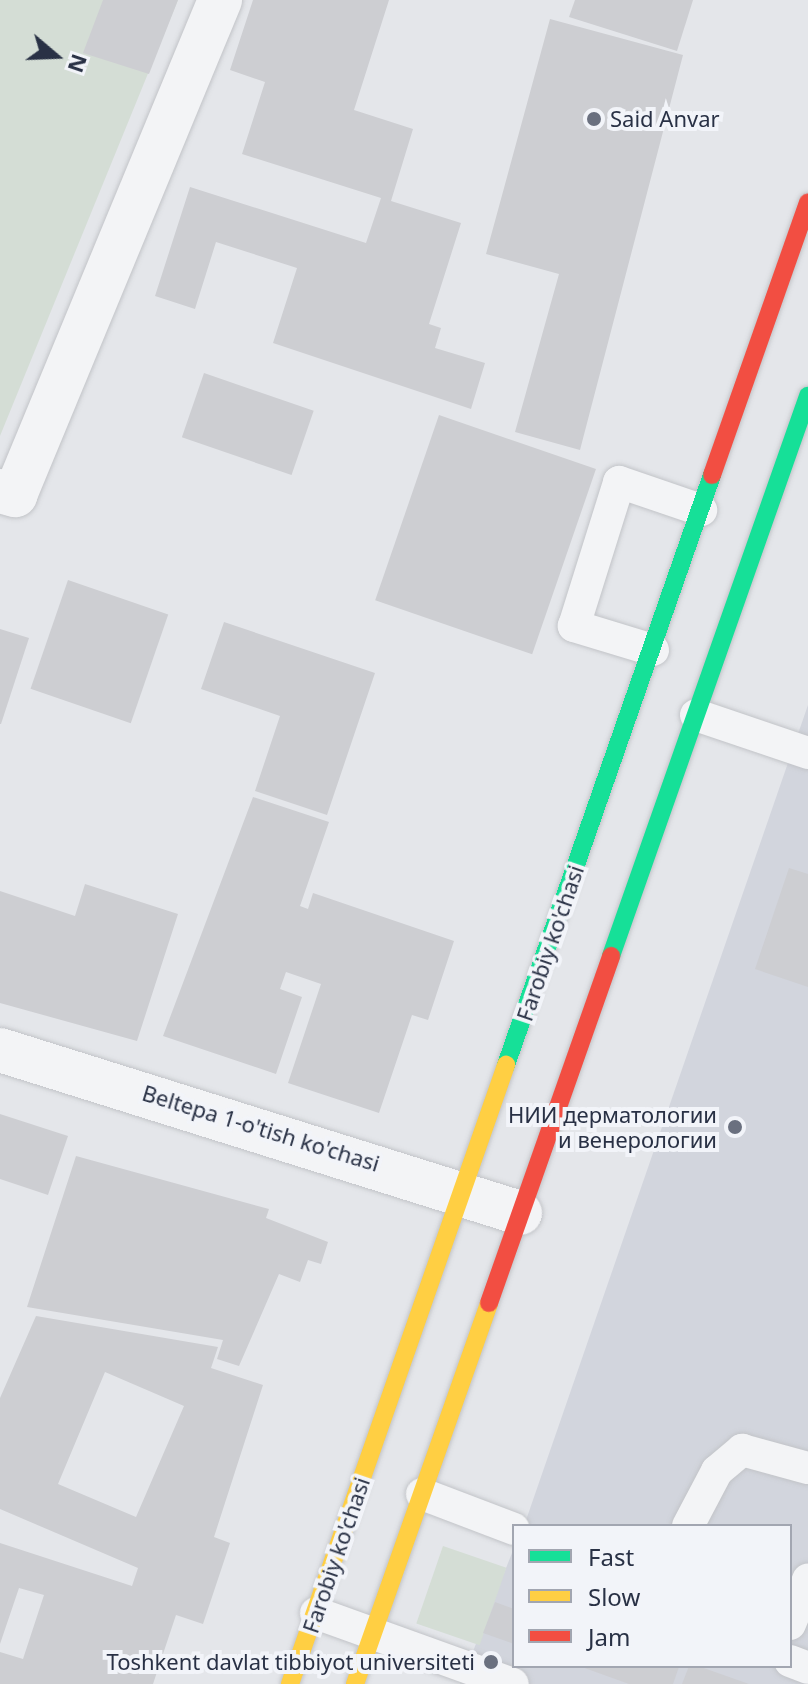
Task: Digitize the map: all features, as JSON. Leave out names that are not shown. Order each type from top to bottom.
[{"type":"main road","name":"Farobiy ko'chasi","points":[[290,1684],[808,202]]},
{"type":"main road","points":[[355,1684],[808,396]]},
{"type":"street","points":[[0,491],[15,495],[220,0]]},
{"type":"street","name":"Beltepa 1-o'tish ko'chasi","points":[[0,1050],[520,1213]]},
{"type":"lane","points":[[653,650],[574,626],[619,482],[701,510]]},
{"type":"lane","points":[[696,715],[808,753]]},
{"type":"lane","points":[[689,1524],[717,1471],[742,1450],[808,1468]]},
{"type":"lane","points":[[422,1494],[512,1528]]},
{"type":"lane","points":[[792,1619],[808,1580]]},
{"type":"lane","points":[[316,1613],[513,1684]]},
{"type":"shaded area","points":[[0,0],[178,0],[0,436]]},
{"type":"shaded area","name":"НИИ дерматологии и венерологии","points":[[808,705],[808,1684],[460,1684],[512,1553],[512,1668],[792,1668],[792,1524],[525,1524]]},
{"type":"shaded area","points":[[443,1546],[506,1568],[480,1645],[416,1624]]},
{"type":"building","points":[[103,0],[178,0],[149,74],[83,53]]},
{"type":"building","points":[[253,0],[389,0],[354,110],[413,129],[391,201],[461,223],[429,324],[441,328],[435,348],[485,363],[471,409],[273,343],[297,268],[216,242],[195,309],[155,296],[190,187],[366,243],[381,198],[242,154],[265,82],[230,70]]},
{"type":"building","points":[[575,0],[693,0],[677,51],[569,17]]},
{"type":"building","points":[[550,19],[683,55],[580,450],[515,432],[559,274],[486,254]]},
{"type":"building","points":[[204,373],[314,411],[292,475],[182,437]]},
{"type":"building","points":[[439,415],[596,469],[532,654],[375,600]]},
{"type":"building","points":[[68,580],[168,615],[131,723],[31,689]]},
{"type":"building","points":[[224,622],[375,673],[327,815],[255,791],[280,716],[201,689]]},
{"type":"building","points":[[0,629],[29,638],[1,724],[0,724]]},
{"type":"building","points":[[253,797],[329,822],[300,906],[308,909],[313,893],[454,941],[428,1020],[412,1015],[379,1113],[288,1083],[321,984],[286,972],[280,989],[302,997],[276,1074],[163,1036]]},
{"type":"building","points":[[789,868],[808,874],[808,987],[755,969]]},
{"type":"building","points":[[85,884],[178,914],[137,1041],[0,1003],[0,891],[75,916]]},
{"type":"building","points":[[0,1114],[68,1136],[48,1195],[0,1179]]},
{"type":"building","points":[[76,1156],[269,1209],[266,1218],[328,1242],[321,1264],[308,1260],[300,1282],[279,1274],[239,1366],[217,1359],[223,1340],[27,1307]]},
{"type":"building","points":[[36,1316],[218,1347],[211,1368],[263,1385],[214,1537],[230,1543],[203,1624],[176,1615],[153,1684],[0,1684],[0,1652],[23,1659],[44,1595],[19,1588],[0,1644],[0,1543],[132,1586],[138,1568],[0,1509],[0,1398]],"holes":[[[105,1372],[184,1406],[136,1517],[58,1484]]]},
{"type":"building","points":[[495,1602],[512,1608],[512,1643],[483,1633]]},
{"type":"building","points":[[585,1668],[679,1668],[673,1684],[629,1684]]},
{"type":"building","points":[[688,1668],[704,1668],[749,1684],[682,1684]]},
{"type":"traffic: fast","points":[[611,956],[808,396]]},
{"type":"traffic: fast","points":[[506,1065],[712,475]]},
{"type":"traffic: slow","points":[[290,1684],[506,1065]]},
{"type":"traffic: slow","points":[[355,1684],[489,1303]]},
{"type":"traffic: jam","points":[[712,475],[808,202]]},
{"type":"traffic: jam","points":[[489,1303],[611,956]]},
{"type":"place","name":"Said Anvar","points":[[594,119]]},
{"type":"place","name":"НИИ дерматологии и венерологии","points":[[735,1127]]},
{"type":"place","name":"Toshkent davlat tibbiyot universiteti","points":[[491,1662]]}]
